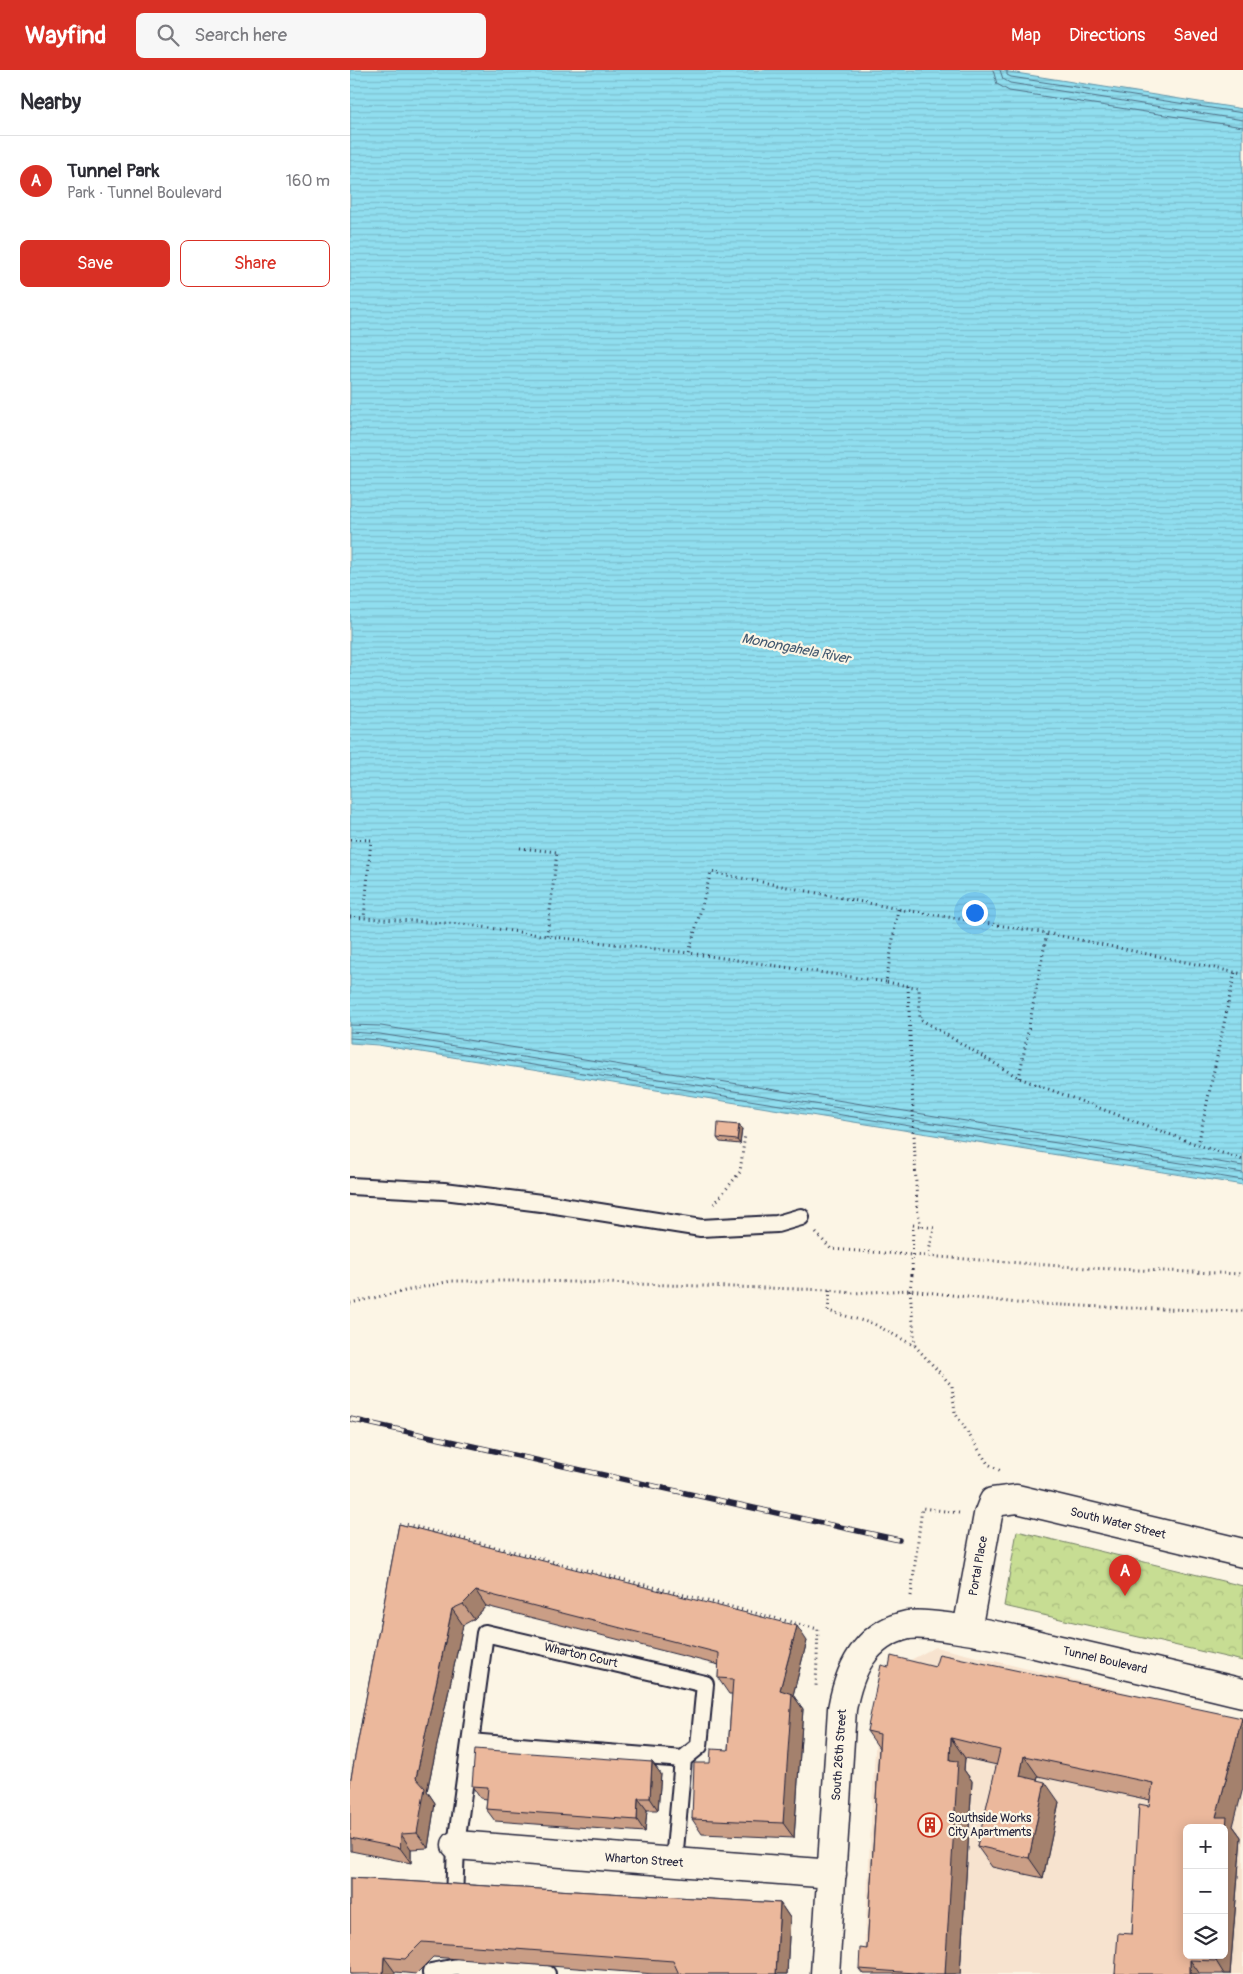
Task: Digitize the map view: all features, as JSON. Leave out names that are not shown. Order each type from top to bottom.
[{"type":"street","name":"South Water Street","points":[[997,1491],[1018,1499],[1243,1553]]},
{"type":"street","name":"Portal Place","points":[[967,1630],[988,1515],[997,1491]]},
{"type":"street","name":"South 26th Street","points":[[825,1974],[842,1709],[846,1687],[852,1670],[866,1649],[880,1636],[907,1626],[924,1624],[967,1630]]},
{"type":"street","name":"Tunnel Boulevard","points":[[967,1630],[988,1633],[1243,1693]]},
{"type":"street","name":"Wharton Street","points":[[456,1845],[832,1874]]},
{"type":"lane","points":[[350,1186],[444,1191],[549,1204],[701,1228],[777,1224],[801,1217]]},
{"type":"lane","name":"Wharton Court","points":[[454,1899],[456,1845],[485,1633],[704,1684],[699,1746],[683,1759]]},
{"type":"lane","points":[[470,1742],[683,1759],[674,1862]]},
{"type":"lane","points":[[431,1974],[450,1964],[457,1967],[547,1974]]},
{"type":"path","points":[[350,839],[371,840],[364,918]]},
{"type":"path","points":[[520,848],[557,852],[547,936]]},
{"type":"path","points":[[689,953],[710,872],[898,909],[1047,933],[1243,974]]},
{"type":"path","points":[[886,982],[898,909]]},
{"type":"path","points":[[350,917],[462,924],[689,953],[919,988],[920,1020],[1019,1078],[1243,1160]]},
{"type":"path","points":[[1019,1078],[1047,933]]},
{"type":"path","points":[[1198,1145],[1235,972]]},
{"type":"path","points":[[908,986],[917,1208],[921,1226]]},
{"type":"path","points":[[701,1228],[718,1197],[740,1172],[745,1134]]},
{"type":"path","points":[[801,1217],[831,1249],[1088,1268],[1243,1274]]},
{"type":"path","points":[[915,1346],[910,1290],[913,1225],[934,1228],[928,1256]]},
{"type":"path","points":[[350,1303],[450,1282],[539,1281],[830,1290],[851,1293],[910,1290],[1017,1303],[1243,1311]]},
{"type":"path","points":[[830,1290],[828,1311],[874,1324],[915,1346],[952,1386],[954,1413],[988,1464],[1003,1472],[997,1491]]},
{"type":"path","points":[[910,1602],[922,1508],[965,1514]]},
{"type":"path","points":[[403,1533],[405,1524],[818,1629],[816,1688]]},
{"type":"shaded area","points":[[935,1647],[1243,1720],[1243,1974],[863,1974],[879,1677]]},
{"type":"green space","points":[[1017,1531],[1243,1586],[1243,1661],[1004,1606]]},
{"type":"water","name":"Monongahela River","points":[[350,70],[997,70],[1243,109],[1243,1185],[378,1045],[350,1043]]},
{"type":"building","points":[[718,1123],[739,1125],[737,1140],[717,1138]]},
{"type":"building","points":[[399,1524],[797,1626],[780,1690],[792,1694],[783,1823],[692,1819],[694,1763],[710,1763],[711,1749],[728,1750],[733,1679],[718,1678],[719,1653],[476,1591],[463,1604],[452,1609],[416,1778],[425,1788],[417,1833],[401,1834],[400,1848],[350,1838],[350,1783]]},
{"type":"building","name":"Southside Works City Apartments","points":[[939,1654],[1242,1718],[1216,1817],[1227,1817],[1226,1824],[1183,1824],[1183,1959],[1216,1959],[1216,1961],[1190,1960],[1190,1974],[1115,1974],[1118,1933],[1132,1934],[1139,1804],[1149,1806],[1153,1783],[1024,1756],[1020,1776],[1045,1782],[1029,1858],[977,1846],[1000,1750],[951,1738],[950,1760],[958,1761],[945,1974],[859,1969],[860,1948],[867,1949],[880,1734],[867,1731],[881,1665],[889,1667],[891,1656],[935,1667]]},
{"type":"building","points":[[475,1749],[652,1762],[650,1798],[638,1798],[637,1820],[486,1809],[488,1787],[472,1786]]},
{"type":"building","points":[[350,1878],[780,1903],[776,1974],[679,1974],[673,1961],[422,1942],[405,1959],[384,1957],[383,1974],[350,1974]]},
{"type":"railway","points":[[350,1419],[899,1540]]},
{"type":"place","name":"Tunnel Park","points":[[1125,1596]]},
{"type":"place","name":"Southside Works City Apartments","points":[[930,1825]]}]
